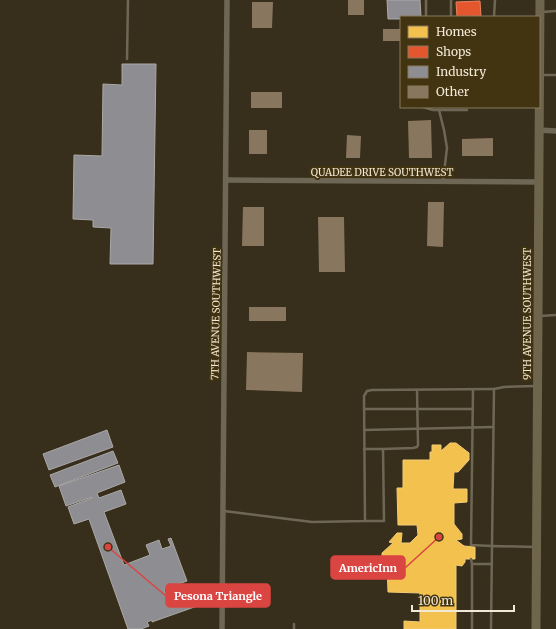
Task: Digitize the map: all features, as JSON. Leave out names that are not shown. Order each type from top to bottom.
[{"type":"main road","name":"9TH AVENUE SOUTHWEST","points":[[540,0],[540,16]]},
{"type":"main road","name":"9TH AVENUE SOUTHWEST","points":[[536,629],[539,108]]},
{"type":"street","name":"7TH AVENUE SOUTHWEST","points":[[222,629],[227,0]]},
{"type":"street","points":[[539,130],[556,131]]},
{"type":"street","name":"QUADEE DRIVE SOUTHWEST","points":[[226,180],[539,182]]},
{"type":"lane","points":[[127,60],[128,0]]},
{"type":"lane","points":[[426,0],[426,16]]},
{"type":"lane","points":[[451,0],[451,16]]},
{"type":"lane","points":[[494,16],[495,0]]},
{"type":"lane","points":[[540,12],[556,11]]},
{"type":"lane","points":[[540,74],[556,75]]},
{"type":"lane","points":[[426,108],[433,110],[467,110]]},
{"type":"lane","points":[[439,110],[447,148],[443,181]]},
{"type":"lane","points":[[538,316],[556,315]]},
{"type":"lane","points":[[365,521],[364,396],[367,391],[494,389],[504,387],[537,386]]},
{"type":"lane","points":[[473,389],[471,546],[536,547]]},
{"type":"lane","points":[[491,629],[494,389]]},
{"type":"lane","points":[[364,449],[417,447],[417,390]]},
{"type":"lane","points":[[364,409],[473,409]]},
{"type":"lane","points":[[364,430],[493,427]]},
{"type":"lane","points":[[223,511],[312,522],[384,521],[383,449]]},
{"type":"lane","points":[[471,559],[472,629]]},
{"type":"lane","points":[[472,564],[491,564]]},
{"type":"lane","points":[[294,624],[294,629]]},
{"type":"building: Homes","points":[[450,443],[456,443],[469,453],[469,460],[458,472],[454,472],[453,489],[467,489],[467,502],[454,503],[454,524],[462,534],[462,539],[456,540],[464,546],[475,547],[475,559],[465,559],[462,566],[456,565],[456,629],[404,629],[404,621],[420,622],[420,593],[388,592],[387,563],[382,559],[382,553],[393,543],[389,542],[397,533],[402,533],[401,543],[410,543],[418,535],[417,525],[398,525],[397,488],[403,488],[403,460],[430,460],[432,445],[441,445],[441,451]]},
{"type":"building: Shops","points":[[480,1],[481,16],[457,16],[456,2]]},
{"type":"building: Industry","points":[[387,0],[420,0],[421,16],[400,16],[400,19],[388,19]]},
{"type":"building: Industry","points":[[122,64],[156,64],[153,264],[110,264],[111,228],[93,227],[93,220],[73,219],[74,155],[102,156],[103,84],[122,85]]},
{"type":"building: Industry","points":[[107,430],[113,447],[49,470],[43,454]]},
{"type":"building: Industry","points":[[113,451],[118,463],[55,487],[50,475]]},
{"type":"building: Industry","points":[[119,465],[125,482],[97,493],[99,498],[121,490],[126,504],[104,512],[124,565],[150,555],[146,545],[159,540],[162,549],[171,546],[168,539],[171,538],[187,581],[164,589],[166,594],[192,584],[200,605],[152,622],[152,620],[147,622],[149,626],[141,629],[128,629],[89,519],[74,524],[68,507],[92,497],[66,506],[59,486]]},
{"type":"building: Other","points":[[348,0],[364,0],[364,15],[348,15]]},
{"type":"building: Other","points":[[252,2],[273,2],[272,28],[252,28]]},
{"type":"building: Other","points":[[383,29],[400,29],[400,41],[383,41]]},
{"type":"building: Other","points":[[251,92],[282,92],[282,108],[251,108]]},
{"type":"building: Other","points":[[431,120],[432,158],[409,158],[408,121]]},
{"type":"building: Other","points":[[249,130],[267,130],[267,154],[249,154]]},
{"type":"building: Other","points":[[347,135],[361,136],[360,158],[346,158]]},
{"type":"building: Other","points":[[493,138],[493,156],[462,156],[462,139]]},
{"type":"building: Other","points":[[428,202],[444,202],[443,247],[427,246]]},
{"type":"building: Other","points":[[243,207],[264,207],[264,246],[242,246]]},
{"type":"building: Other","points":[[318,217],[344,217],[345,272],[319,272]]},
{"type":"building: Other","points":[[249,307],[286,307],[286,321],[249,321]]},
{"type":"building: Other","points":[[247,352],[303,353],[302,392],[246,390]]},
{"type":"place","name":"AmericInn","points":[[439,537]]},
{"type":"place","name":"Pesona Triangle","points":[[108,547]]}]
